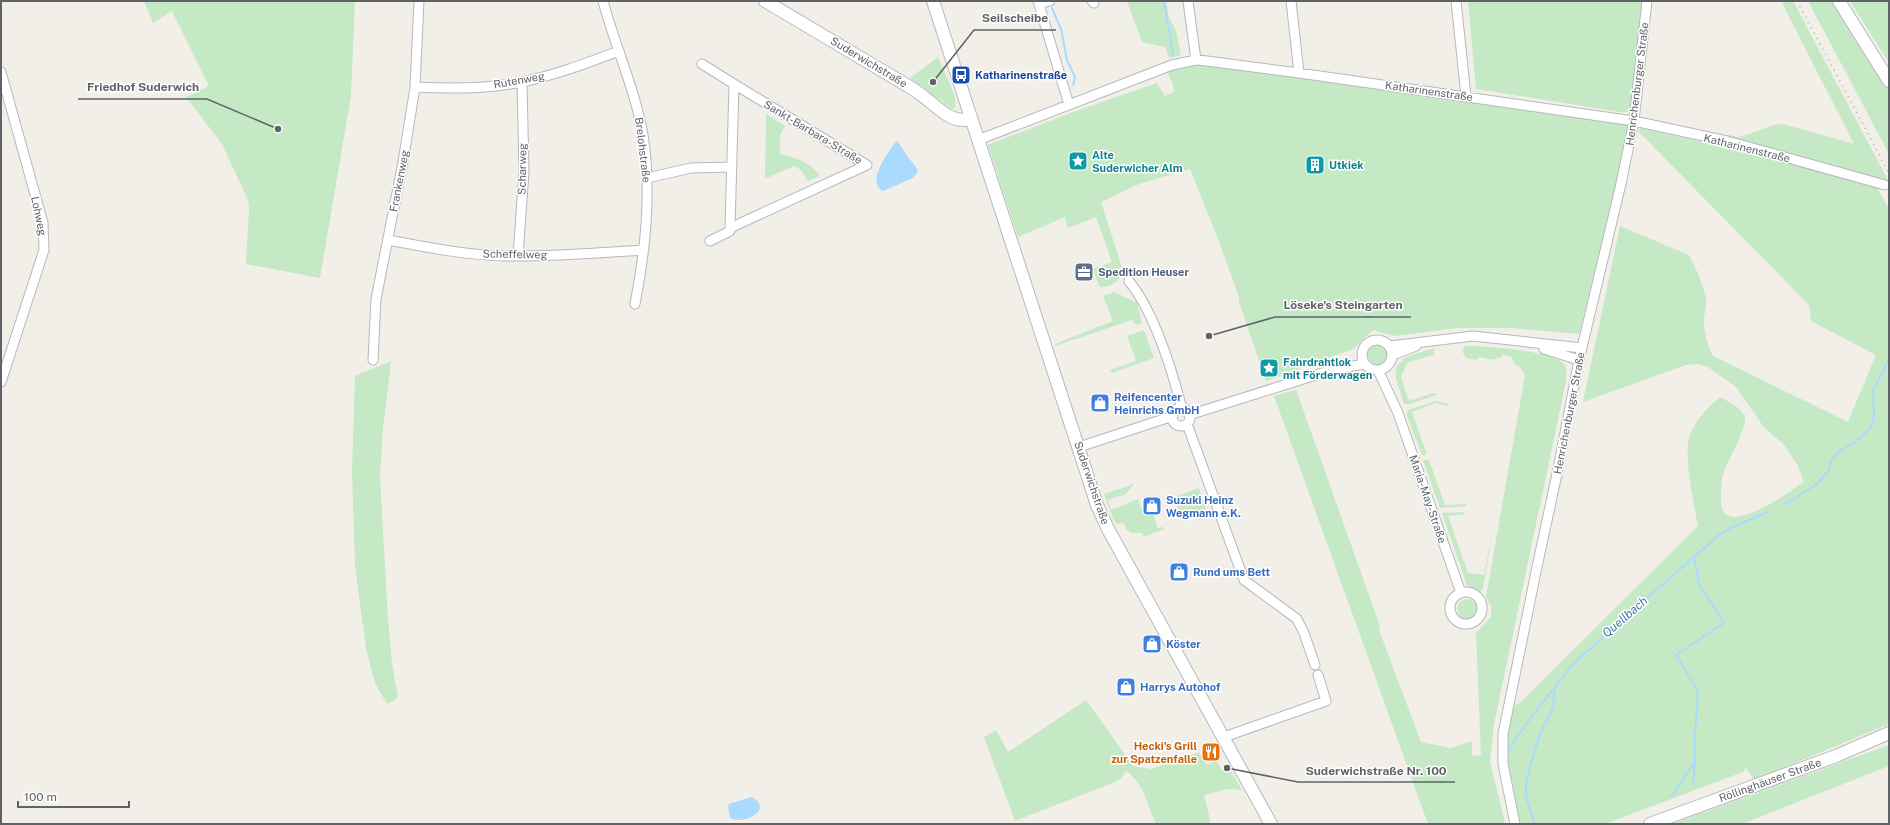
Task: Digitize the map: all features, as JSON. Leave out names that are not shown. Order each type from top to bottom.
[{"type":"main road","name":"Suderwichstraße","points":[[765,1],[903,83],[923,96],[950,118],[959,120],[971,119]]},
{"type":"main road","name":"Suderwichstraße","points":[[933,1],[1097,505],[1108,529],[1271,824]]},
{"type":"main road","points":[[1839,1],[1889,81]]},
{"type":"main road","name":"Röllinghäuser Straße","points":[[1650,824],[1836,756],[1889,733]]},
{"type":"street","name":"Frankenweg","points":[[373,360],[376,299],[403,162],[415,87],[419,1]]},
{"type":"street","name":"Brelohstraße","points":[[603,1],[639,116],[643,135],[647,178],[648,212],[644,250],[635,304]]},
{"type":"street","points":[[1050,1],[1038,3],[1069,105]]},
{"type":"street","points":[[1188,1],[1196,60]]},
{"type":"street","points":[[1291,1],[1299,72]]},
{"type":"street","points":[[1456,1],[1466,96]]},
{"type":"street","name":"Henrichenburger Straße","points":[[1515,824],[1503,764],[1503,734],[1579,360],[1620,188],[1634,121],[1647,1]]},
{"type":"street","name":"Rutenweg","points":[[415,87],[446,89],[522,82],[566,71],[619,51]]},
{"type":"street","name":"Katharinenstraße","points":[[978,140],[1172,65],[1196,60],[1299,72],[1634,121],[1727,141],[1885,185]]},
{"type":"street","name":"Sankt-Barbara-Straße","points":[[702,64],[867,165],[730,228],[730,231],[710,241]]},
{"type":"street","name":"Lohweg","points":[[1,72],[43,224],[45,241],[36,275],[1,382]]},
{"type":"street","name":"Scharweg","points":[[518,256],[524,171],[522,82]]},
{"type":"street","points":[[730,228],[734,84]]},
{"type":"street","points":[[647,178],[691,168],[732,167]]},
{"type":"street","name":"Scheffelweg","points":[[388,240],[445,250],[518,256],[580,255],[644,250]]},
{"type":"street","points":[[1129,281],[1147,307],[1175,384],[1182,409],[1186,410],[1244,580],[1297,618],[1315,665]]},
{"type":"street","points":[[1390,346],[1473,336],[1582,348]]},
{"type":"street","points":[[1393,355],[1434,340]]},
{"type":"street","points":[[1512,340],[1579,360]]},
{"type":"street","points":[[1182,409],[1175,411],[1173,416],[1177,425],[1182,426],[1188,419],[1335,369],[1362,355],[1367,344],[1372,341],[1383,341],[1390,346],[1393,355],[1390,364],[1382,369],[1373,370],[1365,364],[1362,355]]},
{"type":"street","points":[[1335,369],[1365,364]]},
{"type":"street","name":"Maria-May-Straße","points":[[1382,369],[1461,593]]},
{"type":"street","points":[[1079,447],[1173,416]]},
{"type":"street","points":[[1224,737],[1326,701],[1318,675]]},
{"type":"green space","points":[[144,1],[355,1],[351,96],[320,278],[246,264],[249,208],[248,200],[222,144],[186,97],[209,86],[172,11],[153,23]]},
{"type":"green space","points":[[1127,1],[1166,1],[1169,17],[1176,31],[1181,55],[1169,58],[1165,47],[1142,42]]},
{"type":"green space","points":[[1468,1],[1642,1],[1633,107],[1627,112],[1621,112],[1476,89]]},
{"type":"green space","points":[[1781,1],[1793,1],[1889,182],[1727,141],[1728,135],[1740,137],[1774,125],[1783,124],[1854,144]]},
{"type":"green space","points":[[1808,1],[1832,1],[1889,90],[1889,154]]},
{"type":"green space","points":[[1850,1],[1889,1],[1889,63]]},
{"type":"green space","points":[[938,57],[952,89],[955,102],[955,108],[953,109],[910,78]]},
{"type":"green space","points":[[1199,63],[1465,99],[1631,126],[1579,334],[1510,328],[1458,328],[1394,336],[1373,330],[1353,349],[1266,381],[1239,302],[1239,297],[1190,169],[1139,184],[1101,202],[1124,274],[1110,286],[1099,286],[1093,269],[1112,262],[1096,217],[1068,228],[1065,217],[1018,237],[988,145],[1073,112],[1157,83],[1165,96],[1175,91],[1167,70]]},
{"type":"green space","points":[[766,114],[785,126],[780,135],[780,154],[791,156],[802,161],[812,167],[820,176],[808,181],[801,170],[794,166],[765,179]]},
{"type":"green space","points":[[1640,128],[1766,156],[1876,186],[1889,209],[1889,724],[1754,780],[1746,768],[1743,772],[1605,824],[1520,824],[1507,760],[1505,739],[1512,707],[1521,702],[1698,526],[1690,482],[1688,448],[1691,433],[1702,416],[1720,397],[1738,408],[1744,414],[1745,418],[1743,429],[1722,479],[1721,498],[1723,511],[1731,516],[1742,516],[1756,511],[1770,504],[1804,482],[1797,464],[1784,445],[1763,426],[1736,387],[1708,367],[1698,364],[1686,365],[1583,402],[1620,226],[1689,255],[1705,293],[1705,329],[1713,356],[1848,422],[1876,355],[1811,321],[1809,305],[1639,132]]},
{"type":"green space","points":[[1114,292],[1137,303],[1142,323],[1136,325],[1132,320],[1055,346],[1055,344],[1113,321],[1103,296]]},
{"type":"green space","points":[[1144,330],[1154,358],[1112,373],[1110,370],[1136,361],[1127,336]]},
{"type":"green space","points":[[1372,335],[1384,336],[1393,342],[1382,338],[1370,338],[1357,354],[1362,342]]},
{"type":"green space","points":[[1378,345],[1385,348],[1388,355],[1385,362],[1378,365],[1371,362],[1368,355],[1371,348]]},
{"type":"green space","points":[[1465,346],[1517,350],[1546,355],[1557,359],[1564,364],[1566,370],[1564,391],[1494,724],[1490,761],[1505,824],[1428,824],[1274,396],[1296,390],[1380,626],[1379,630],[1421,742],[1451,748],[1472,741],[1472,756],[1481,755],[1476,633],[1491,617],[1491,606],[1486,597],[1525,375],[1520,367],[1515,365],[1511,357],[1502,354],[1502,357],[1496,358],[1495,360],[1479,357],[1478,360],[1466,358],[1462,351]]},
{"type":"green space","points":[[1434,348],[1434,355],[1408,362],[1401,377],[1409,401],[1434,393],[1438,394],[1411,404],[1404,404],[1396,378],[1396,367],[1406,357]]},
{"type":"green space","points":[[391,361],[383,428],[380,478],[388,619],[392,663],[398,698],[387,704],[375,683],[366,648],[355,566],[352,470],[355,376]]},
{"type":"green space","points":[[1435,401],[1448,404],[1449,406],[1435,403],[1412,412],[1427,455],[1422,455],[1406,413],[1409,410]]},
{"type":"green space","points":[[1423,460],[1429,460],[1445,505],[1467,504],[1466,506],[1440,508]]},
{"type":"green space","points":[[1134,484],[1126,494],[1108,500],[1111,510],[1138,499],[1141,508],[1150,505],[1158,528],[1163,527],[1164,529],[1144,537],[1142,533],[1132,533],[1126,529],[1124,523],[1118,524],[1114,521],[1104,494]]},
{"type":"green space","points":[[1199,488],[1206,509],[1181,518],[1174,497]]},
{"type":"green space","points":[[1463,512],[1466,514],[1448,516],[1468,573],[1484,575],[1494,526],[1483,588],[1479,594],[1467,585],[1442,513]]},
{"type":"green space","points":[[1467,599],[1474,602],[1477,609],[1474,616],[1467,619],[1460,616],[1457,609],[1460,602]]},
{"type":"green space","points":[[1086,700],[1133,766],[1151,769],[1199,752],[1207,765],[1216,760],[1222,771],[1229,768],[1242,790],[1229,789],[1204,795],[1211,824],[1156,824],[1141,788],[1137,781],[1126,771],[1121,779],[1115,782],[1015,821],[984,737],[996,730],[1008,752]]},
{"type":"green space","points":[[1889,745],[1889,766],[1742,824],[1672,824]]},
{"type":"water","points":[[896,141],[900,144],[918,171],[913,178],[883,191],[878,187],[876,181],[877,174],[884,159]]},
{"type":"water","points":[[752,797],[758,802],[760,807],[758,812],[741,820],[730,818],[728,807],[729,804]]},
{"type":"waterway","points":[[1164,1],[1173,54]]},
{"type":"waterway","points":[[1052,8],[1061,29],[1067,60],[1075,77],[1073,85]]},
{"type":"waterway","name":"Quellbach","points":[[1784,505],[1817,484],[1829,470],[1831,461],[1839,451],[1855,442],[1871,428],[1874,413],[1873,390],[1889,360]]},
{"type":"waterway","name":"Quellbach","points":[[1507,750],[1512,746],[1530,719],[1572,665],[1586,652],[1594,647],[1603,637],[1719,535],[1728,529],[1768,512]]},
{"type":"waterway","points":[[1672,796],[1695,761],[1698,691],[1676,655],[1724,623],[1699,584],[1694,557]]},
{"type":"waterway","points":[[1535,824],[1528,805],[1526,788],[1533,755],[1540,734],[1554,703],[1554,688]]},
{"type":"waterway","points":[[1693,785],[1695,761]]},
{"type":"railway","points":[[1797,1],[1889,173]]},
{"type":"place","name":"Katharinenstraße","points":[[961,75]]},
{"type":"place","name":"Seilscheibe","points":[[933,82]]},
{"type":"place","name":"Friedhof Suderwich","points":[[278,129]]},
{"type":"place","name":"Alte Suderwicher Alm","points":[[1078,161]]},
{"type":"place","name":"Utkiek","points":[[1315,165]]},
{"type":"place","name":"Spedition Heuser","points":[[1084,272]]},
{"type":"place","name":"Löseke's Steingarten","points":[[1209,336]]},
{"type":"place","name":"Fahrdrahtlok mit Förderwagen","points":[[1269,368]]},
{"type":"place","name":"Reifencenter Heinrichs GmbH","points":[[1100,403]]},
{"type":"place","name":"Suzuki Heinz Wegmann e.K.","points":[[1152,506]]},
{"type":"place","name":"Rund ums Bett","points":[[1179,572]]},
{"type":"place","name":"Köster","points":[[1152,644]]},
{"type":"place","name":"Harrys Autohof","points":[[1126,687]]},
{"type":"place","name":"Hecki's Grill zur Spatzenfalle","points":[[1211,752]]},
{"type":"place","name":"Suderwichstraße Nr. 100","points":[[1227,768]]}]
